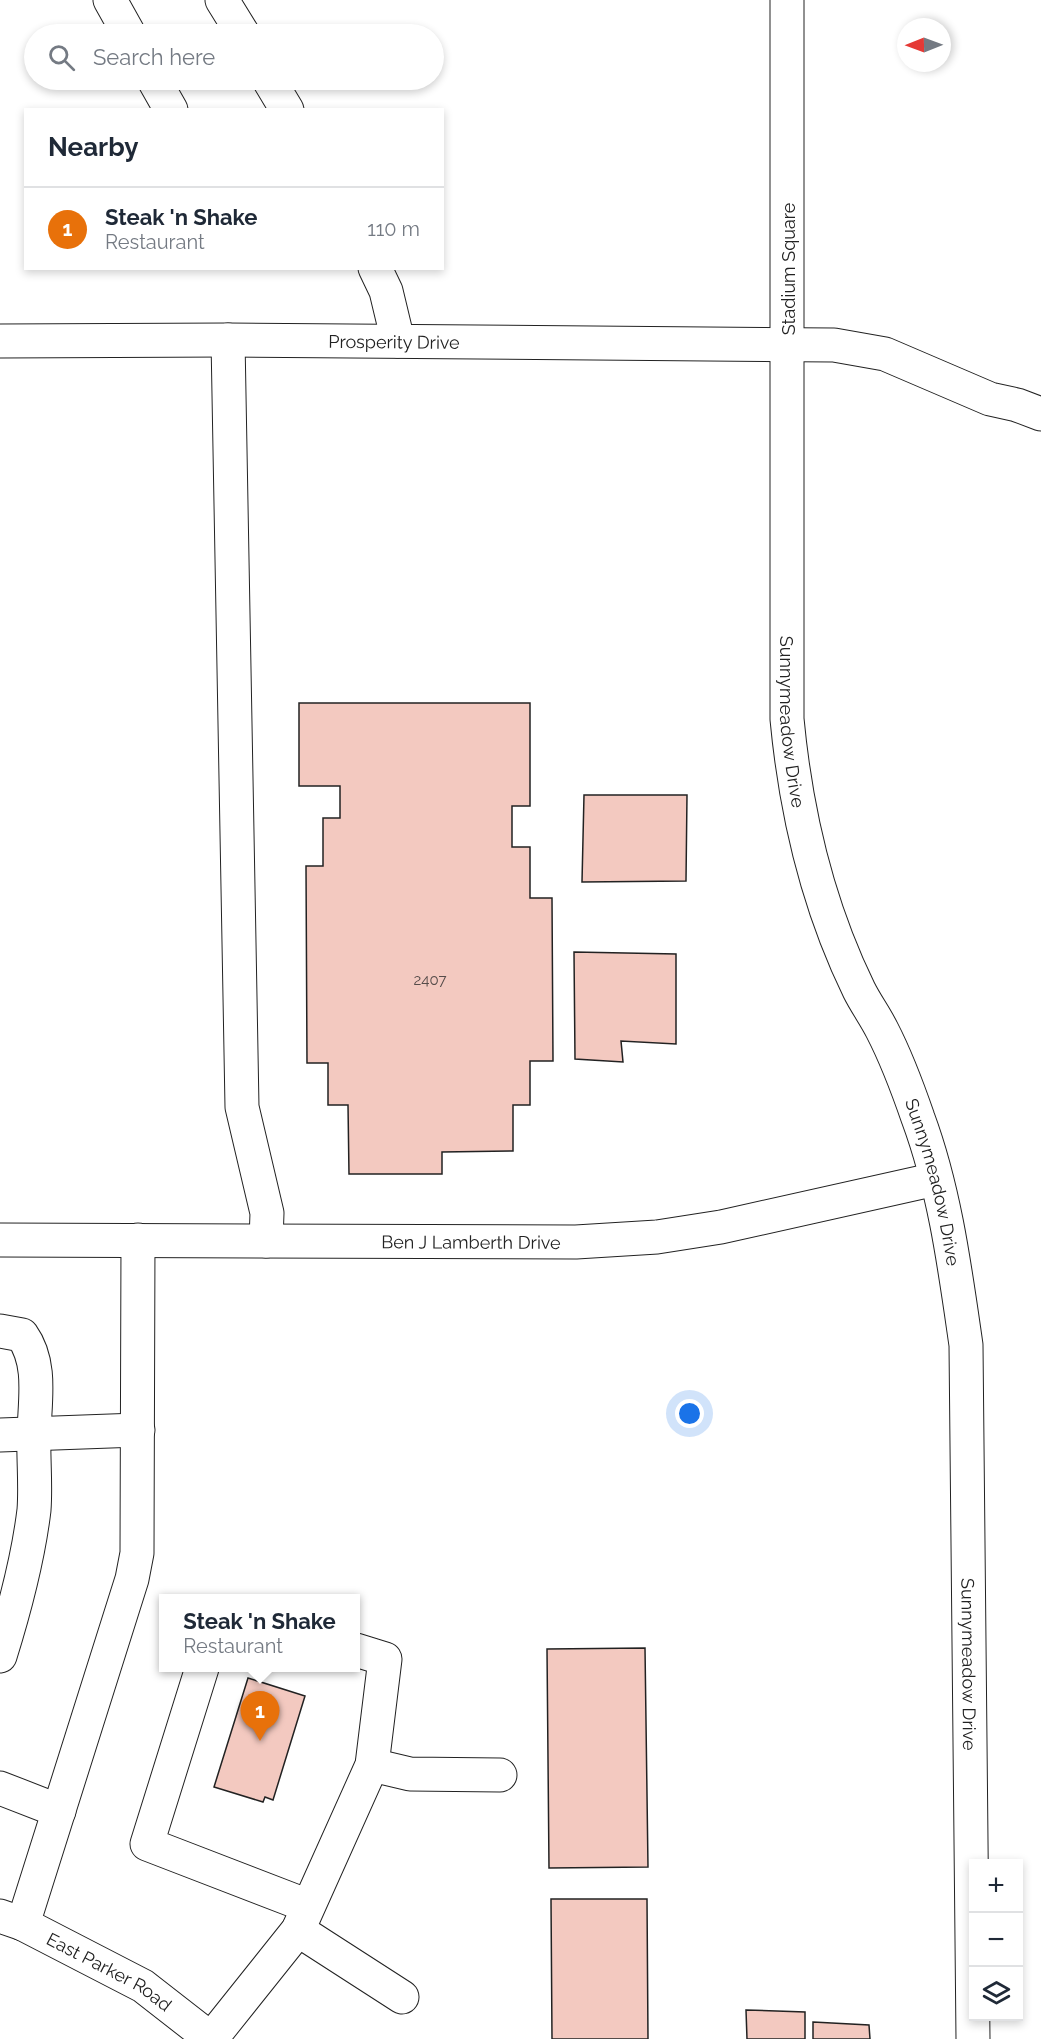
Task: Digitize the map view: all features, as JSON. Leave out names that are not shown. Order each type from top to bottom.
[{"type":"street","points":[[110,0],[123,24]]},
{"type":"street","points":[[222,0],[237,24]]},
{"type":"street","name":"Stadium Square","points":[[787,0],[789,346],[834,345],[885,354],[990,399],[1017,405],[1041,414]]},
{"type":"street","points":[[160,90],[170,108]]},
{"type":"street","points":[[275,90],[286,108]]},
{"type":"street","points":[[376,270],[386,291],[398,341]]},
{"type":"street","points":[[228,340],[242,1107],[267,1213],[266,1241]]},
{"type":"street","name":"Prosperity Drive","points":[[0,341],[398,341],[789,346]]},
{"type":"street","name":"Sunnymeadow Drive","points":[[789,346],[787,719],[799,812],[816,882],[831,925],[860,991],[883,1030],[919,1120],[936,1179],[954,1262],[966,1345],[973,2039]]},
{"type":"street","name":"Ben J Lamberth Drive","points":[[0,1239],[576,1242],[657,1237],[720,1227],[936,1179]]},
{"type":"street","points":[[12,1920],[59,1811],[132,1579],[137,1553],[138,1240]]},
{"type":"street","points":[[0,1331],[22,1335],[31,1347],[37,1384],[34,1509],[19,1598],[0,1656]]},
{"type":"street","points":[[0,1435],[138,1430]]},
{"type":"street","points":[[211,2039],[303,1918],[372,1765],[385,1659],[360,1651]]},
{"type":"street","points":[[201,1672],[147,1844],[303,1918],[402,1997]]},
{"type":"street","points":[[372,1765],[410,1774],[500,1775]]},
{"type":"street","points":[[0,1788],[59,1811]]},
{"type":"street","name":"East Parker Road","points":[[12,1920],[143,1986],[211,2039]]},
{"type":"building","points":[[299,703],[530,703],[530,806],[512,806],[512,847],[530,847],[530,898],[552,898],[553,1061],[530,1061],[530,1105],[513,1105],[513,1151],[442,1152],[442,1174],[349,1174],[348,1105],[328,1105],[328,1063],[307,1063],[306,866],[323,866],[323,818],[340,818],[340,786],[299,786]]},
{"type":"building","points":[[584,795],[687,795],[686,881],[582,882]]},
{"type":"building","points":[[574,952],[676,954],[676,1044],[621,1041],[623,1062],[575,1059]]},
{"type":"building","points":[[645,1648],[648,1867],[549,1868],[547,1649]]},
{"type":"building","points":[[248,1678],[305,1696],[273,1800],[265,1797],[263,1802],[214,1787]]},
{"type":"building","points":[[551,1899],[647,1899],[648,2039],[552,2039]]},
{"type":"building","points":[[746,2010],[805,2012],[805,2039],[747,2039]]},
{"type":"building","points":[[813,2022],[869,2025],[870,2039],[813,2039]]},
{"type":"place","name":"Steak 'n Shake","points":[[260,1741]]}]
